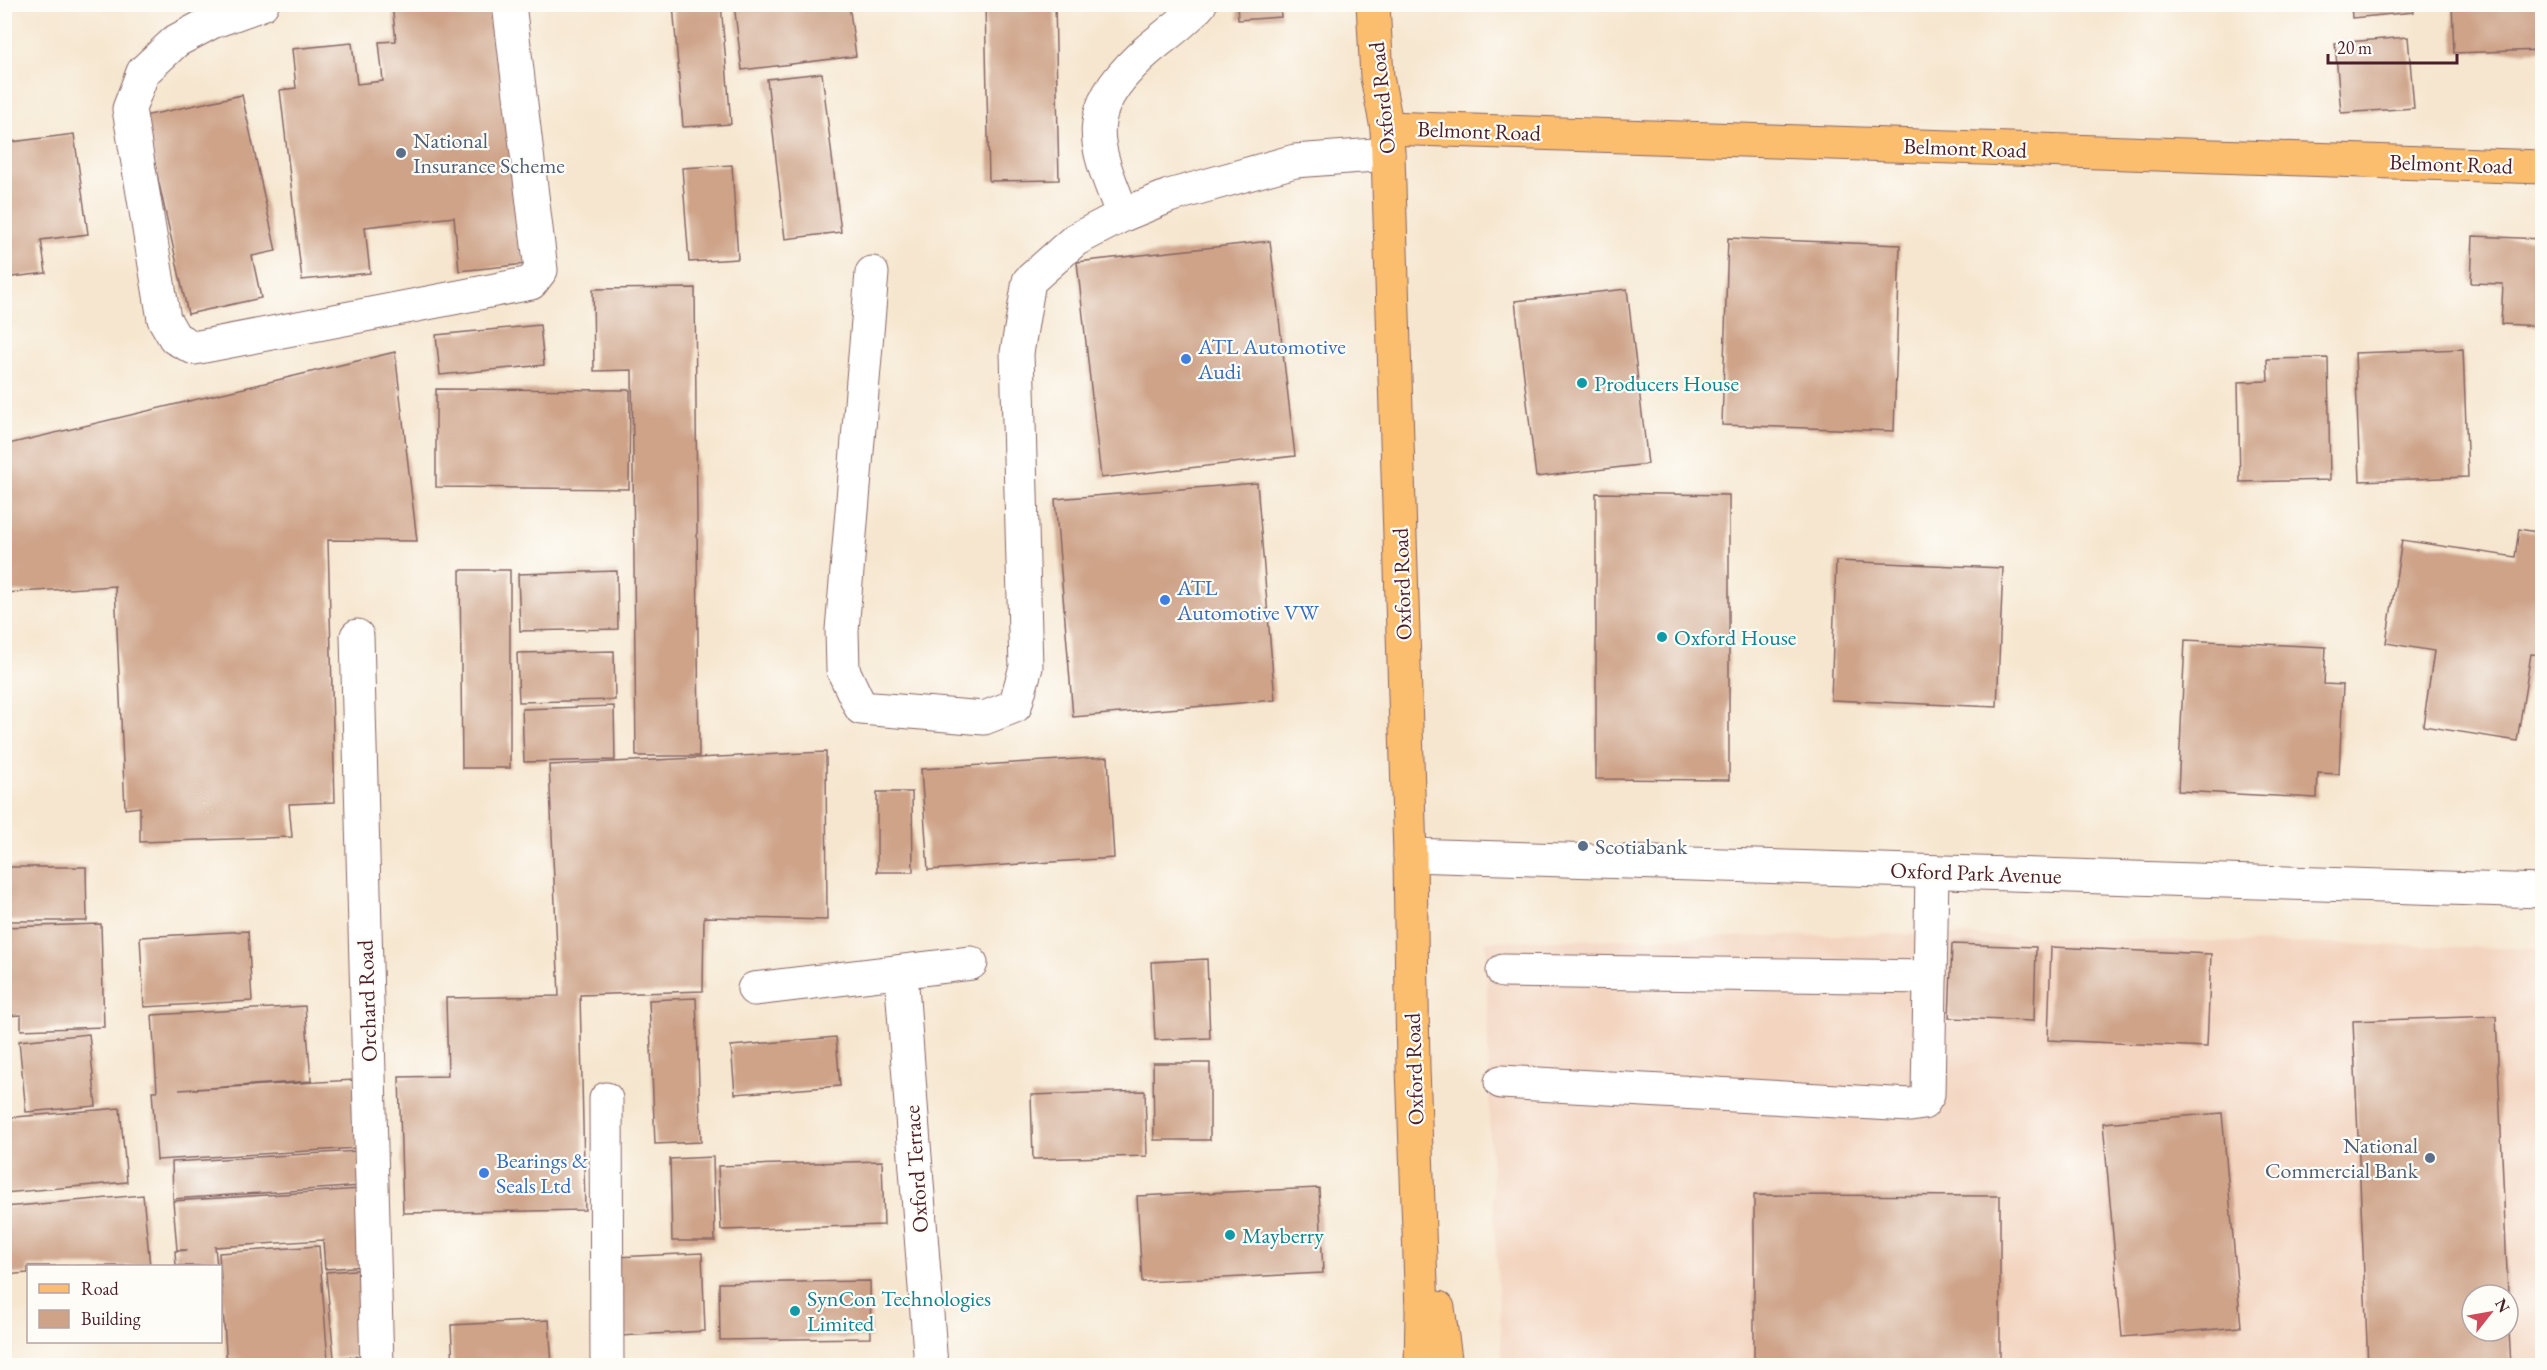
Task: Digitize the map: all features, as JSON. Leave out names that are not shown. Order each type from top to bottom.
[{"type":"main road","name":"Oxford Road","points":[[1373,4],[1377,77],[1388,141],[1410,855],[1421,1365]]},
{"type":"main road","name":"Belmont Road","points":[[1388,141],[2542,167]]},
{"type":"main road","name":"Oxford Road","points":[[1417,1164],[1446,1365]]},
{"type":"street","points":[[262,4],[212,22],[176,41],[143,72],[129,109],[165,319],[175,338],[195,348],[531,283],[541,270],[508,4]]},
{"type":"street","points":[[1123,215],[1104,166],[1096,129],[1108,93],[1141,56],[1186,21],[1200,4]]},
{"type":"street","points":[[872,273],[842,630],[843,670],[861,708],[984,718],[1015,706],[1026,667],[1017,353],[1029,280],[1076,240],[1123,215],[1169,196],[1295,161],[1388,141]]},
{"type":"street","name":"Orchard Road","points":[[357,636],[377,1365]]},
{"type":"street","name":"Oxford Park Avenue","points":[[1410,855],[2542,891]]},
{"type":"street","points":[[1501,1083],[1910,1105],[1923,1103],[1928,1095],[1932,872]]},
{"type":"street","points":[[754,989],[971,963]]},
{"type":"street","points":[[1503,971],[1930,977]]},
{"type":"street","name":"Oxford Terrace","points":[[900,973],[931,1365]]},
{"type":"street","points":[[606,1099],[607,1365]]},
{"type":"shaded area","points":[[1900,934],[2542,949],[2542,1365],[1502,1365],[1490,1141],[1486,941]]},
{"type":"building","name":"National Insurance Scheme","points":[[392,4],[498,4],[526,264],[459,271],[454,217],[365,227],[370,273],[302,280],[280,90],[296,88],[292,49],[352,43],[357,84],[383,81],[379,42],[396,41]]},
{"type":"building","points":[[673,4],[721,4],[731,124],[683,127]]},
{"type":"building","points":[[734,4],[849,4],[856,56],[742,70]]},
{"type":"building","points":[[985,4],[1055,4],[1059,180],[989,181]]},
{"type":"building","points":[[1237,4],[1280,4],[1281,17],[1238,20]]},
{"type":"building","points":[[2020,4],[2111,4],[2111,8],[2020,9]]},
{"type":"building","points":[[2351,4],[2413,4],[2414,12],[2352,18]]},
{"type":"building","points":[[2452,4],[2542,4],[2542,50],[2454,53]]},
{"type":"building","points":[[1485,5],[1531,5],[1531,6],[1486,10]]},
{"type":"building","points":[[2408,37],[2414,108],[2341,113],[2335,43]]},
{"type":"building","points":[[822,73],[841,232],[785,239],[767,79]]},
{"type":"building","points":[[242,95],[276,251],[252,256],[261,298],[188,314],[144,116]]},
{"type":"building","points":[[74,134],[88,234],[41,240],[46,273],[4,278],[4,143]]},
{"type":"building","points":[[732,165],[738,259],[689,262],[682,168]]},
{"type":"building","points":[[2473,236],[2542,239],[2542,326],[2501,324],[2503,284],[2471,283]]},
{"type":"building","points":[[1728,238],[1900,245],[1894,431],[1722,425]]},
{"type":"building","name":"ATL Automotive Audi","points":[[1270,241],[1295,456],[1101,478],[1077,262]]},
{"type":"building","points":[[695,288],[699,756],[636,756],[632,370],[594,371],[593,289]]},
{"type":"building","name":"Producers House","points":[[1627,289],[1648,464],[1536,477],[1515,301]]},
{"type":"building","points":[[540,325],[544,365],[440,375],[436,335]]},
{"type":"building","points":[[2463,349],[2468,477],[2360,481],[2355,353]]},
{"type":"building","points":[[395,352],[417,541],[328,540],[335,802],[289,804],[292,837],[140,842],[140,807],[125,809],[115,586],[4,593],[4,445]]},
{"type":"building","points":[[2328,358],[2330,480],[2240,482],[2238,382],[2268,381],[2267,359]]},
{"type":"building","points":[[436,389],[630,390],[629,489],[436,487]]},
{"type":"building","name":"ATL Automotive VW","points":[[1257,483],[1275,700],[1073,717],[1055,499]]},
{"type":"building","name":"Oxford House","points":[[1596,493],[1729,495],[1729,780],[1596,779]]},
{"type":"building","points":[[2519,529],[2542,533],[2542,655],[2531,654],[2517,741],[2423,726],[2434,651],[2386,643],[2402,540],[2515,557]]},
{"type":"building","points":[[1836,561],[2003,568],[1997,707],[1831,700]]},
{"type":"building","points":[[460,570],[510,570],[510,768],[462,768]]},
{"type":"building","points":[[617,571],[618,629],[520,631],[518,574]]},
{"type":"building","points":[[2185,640],[2326,647],[2324,684],[2343,685],[2339,774],[2318,773],[2317,798],[2178,791]]},
{"type":"building","points":[[614,651],[615,700],[519,702],[517,653]]},
{"type":"building","points":[[614,706],[615,760],[524,762],[522,709]]},
{"type":"building","points":[[826,752],[827,920],[704,917],[703,991],[580,995],[585,1210],[403,1213],[399,1077],[448,1076],[446,998],[559,996],[549,765]]},
{"type":"building","points":[[1108,757],[1114,858],[928,870],[921,769]]},
{"type":"building","points":[[877,792],[912,792],[913,872],[877,872]]},
{"type":"building","points":[[4,867],[86,867],[87,921],[4,921]]},
{"type":"building","points":[[101,924],[104,1027],[21,1030],[21,1015],[4,1016],[4,927]]},
{"type":"building","points":[[248,931],[252,1001],[144,1007],[140,937]]},
{"type":"building","points":[[1952,944],[2036,947],[2034,1021],[1949,1018]]},
{"type":"building","points":[[2051,947],[2211,954],[2207,1047],[2048,1040]]},
{"type":"building","points":[[1207,959],[1210,1038],[1155,1040],[1151,962]]},
{"type":"building","points":[[696,998],[701,1142],[655,1144],[649,1000]]},
{"type":"building","points":[[305,1006],[311,1081],[179,1090],[354,1080],[358,1148],[157,1160],[152,1091],[157,1091],[152,1015]]},
{"type":"building","name":"National Commercial Bank","points":[[2496,1016],[2507,1283],[2460,1283],[2460,1343],[2510,1343],[2511,1366],[2368,1366],[2353,1021]]},
{"type":"building","points":[[89,1034],[96,1106],[26,1112],[19,1041]]},
{"type":"building","points":[[836,1037],[840,1086],[735,1094],[731,1046]]},
{"type":"building","points":[[1153,1063],[1210,1063],[1210,1140],[1154,1140]]},
{"type":"building","points":[[1145,1091],[1147,1156],[1033,1159],[1031,1095]]},
{"type":"building","points":[[120,1108],[127,1182],[4,1193],[4,1118]]},
{"type":"building","points":[[2222,1113],[2241,1327],[2122,1337],[2103,1123]]},
{"type":"building","points":[[358,1151],[361,1186],[173,1199],[172,1162]]},
{"type":"building","points":[[713,1157],[715,1241],[672,1241],[670,1159]]},
{"type":"building","points":[[882,1161],[884,1225],[721,1230],[718,1166]]},
{"type":"building","name":"Mayberry","points":[[1319,1188],[1323,1273],[1142,1282],[1137,1196]]},
{"type":"building","points":[[361,1189],[367,1266],[325,1269],[323,1240],[215,1247],[217,1265],[176,1265],[175,1251],[188,1250],[177,1250],[173,1201]]},
{"type":"building","points":[[143,1195],[150,1265],[27,1265],[27,1273],[4,1275],[4,1207]]},
{"type":"building","points":[[1754,1195],[2000,1196],[2000,1366],[1754,1366]]},
{"type":"building","points":[[319,1246],[328,1361],[227,1366],[222,1265],[220,1265],[219,1253]]},
{"type":"building","points":[[702,1253],[705,1331],[620,1336],[616,1257]]},
{"type":"building","points":[[369,1269],[377,1355],[334,1358],[326,1272]]},
{"type":"building","name":"SynCon Technologies Limited","points":[[870,1281],[871,1338],[720,1340],[719,1283]]},
{"type":"building","points":[[549,1320],[552,1366],[453,1366],[451,1325]]},
{"type":"place","name":"National Insurance Scheme","points":[[401,153]]},
{"type":"place","name":"ATL Automotive Audi","points":[[1186,359]]},
{"type":"place","name":"Producers House","points":[[1582,383]]},
{"type":"place","name":"ATL Automotive VW","points":[[1165,600]]},
{"type":"place","name":"Oxford House","points":[[1662,637]]},
{"type":"place","name":"Scotiabank","points":[[1583,846]]},
{"type":"place","name":"National Commercial Bank","points":[[2430,1158]]},
{"type":"place","name":"Bearings & Seals Ltd","points":[[484,1173]]},
{"type":"place","name":"Mayberry","points":[[1230,1235]]},
{"type":"place","name":"SynCon Technologies Limited","points":[[795,1311]]}]
